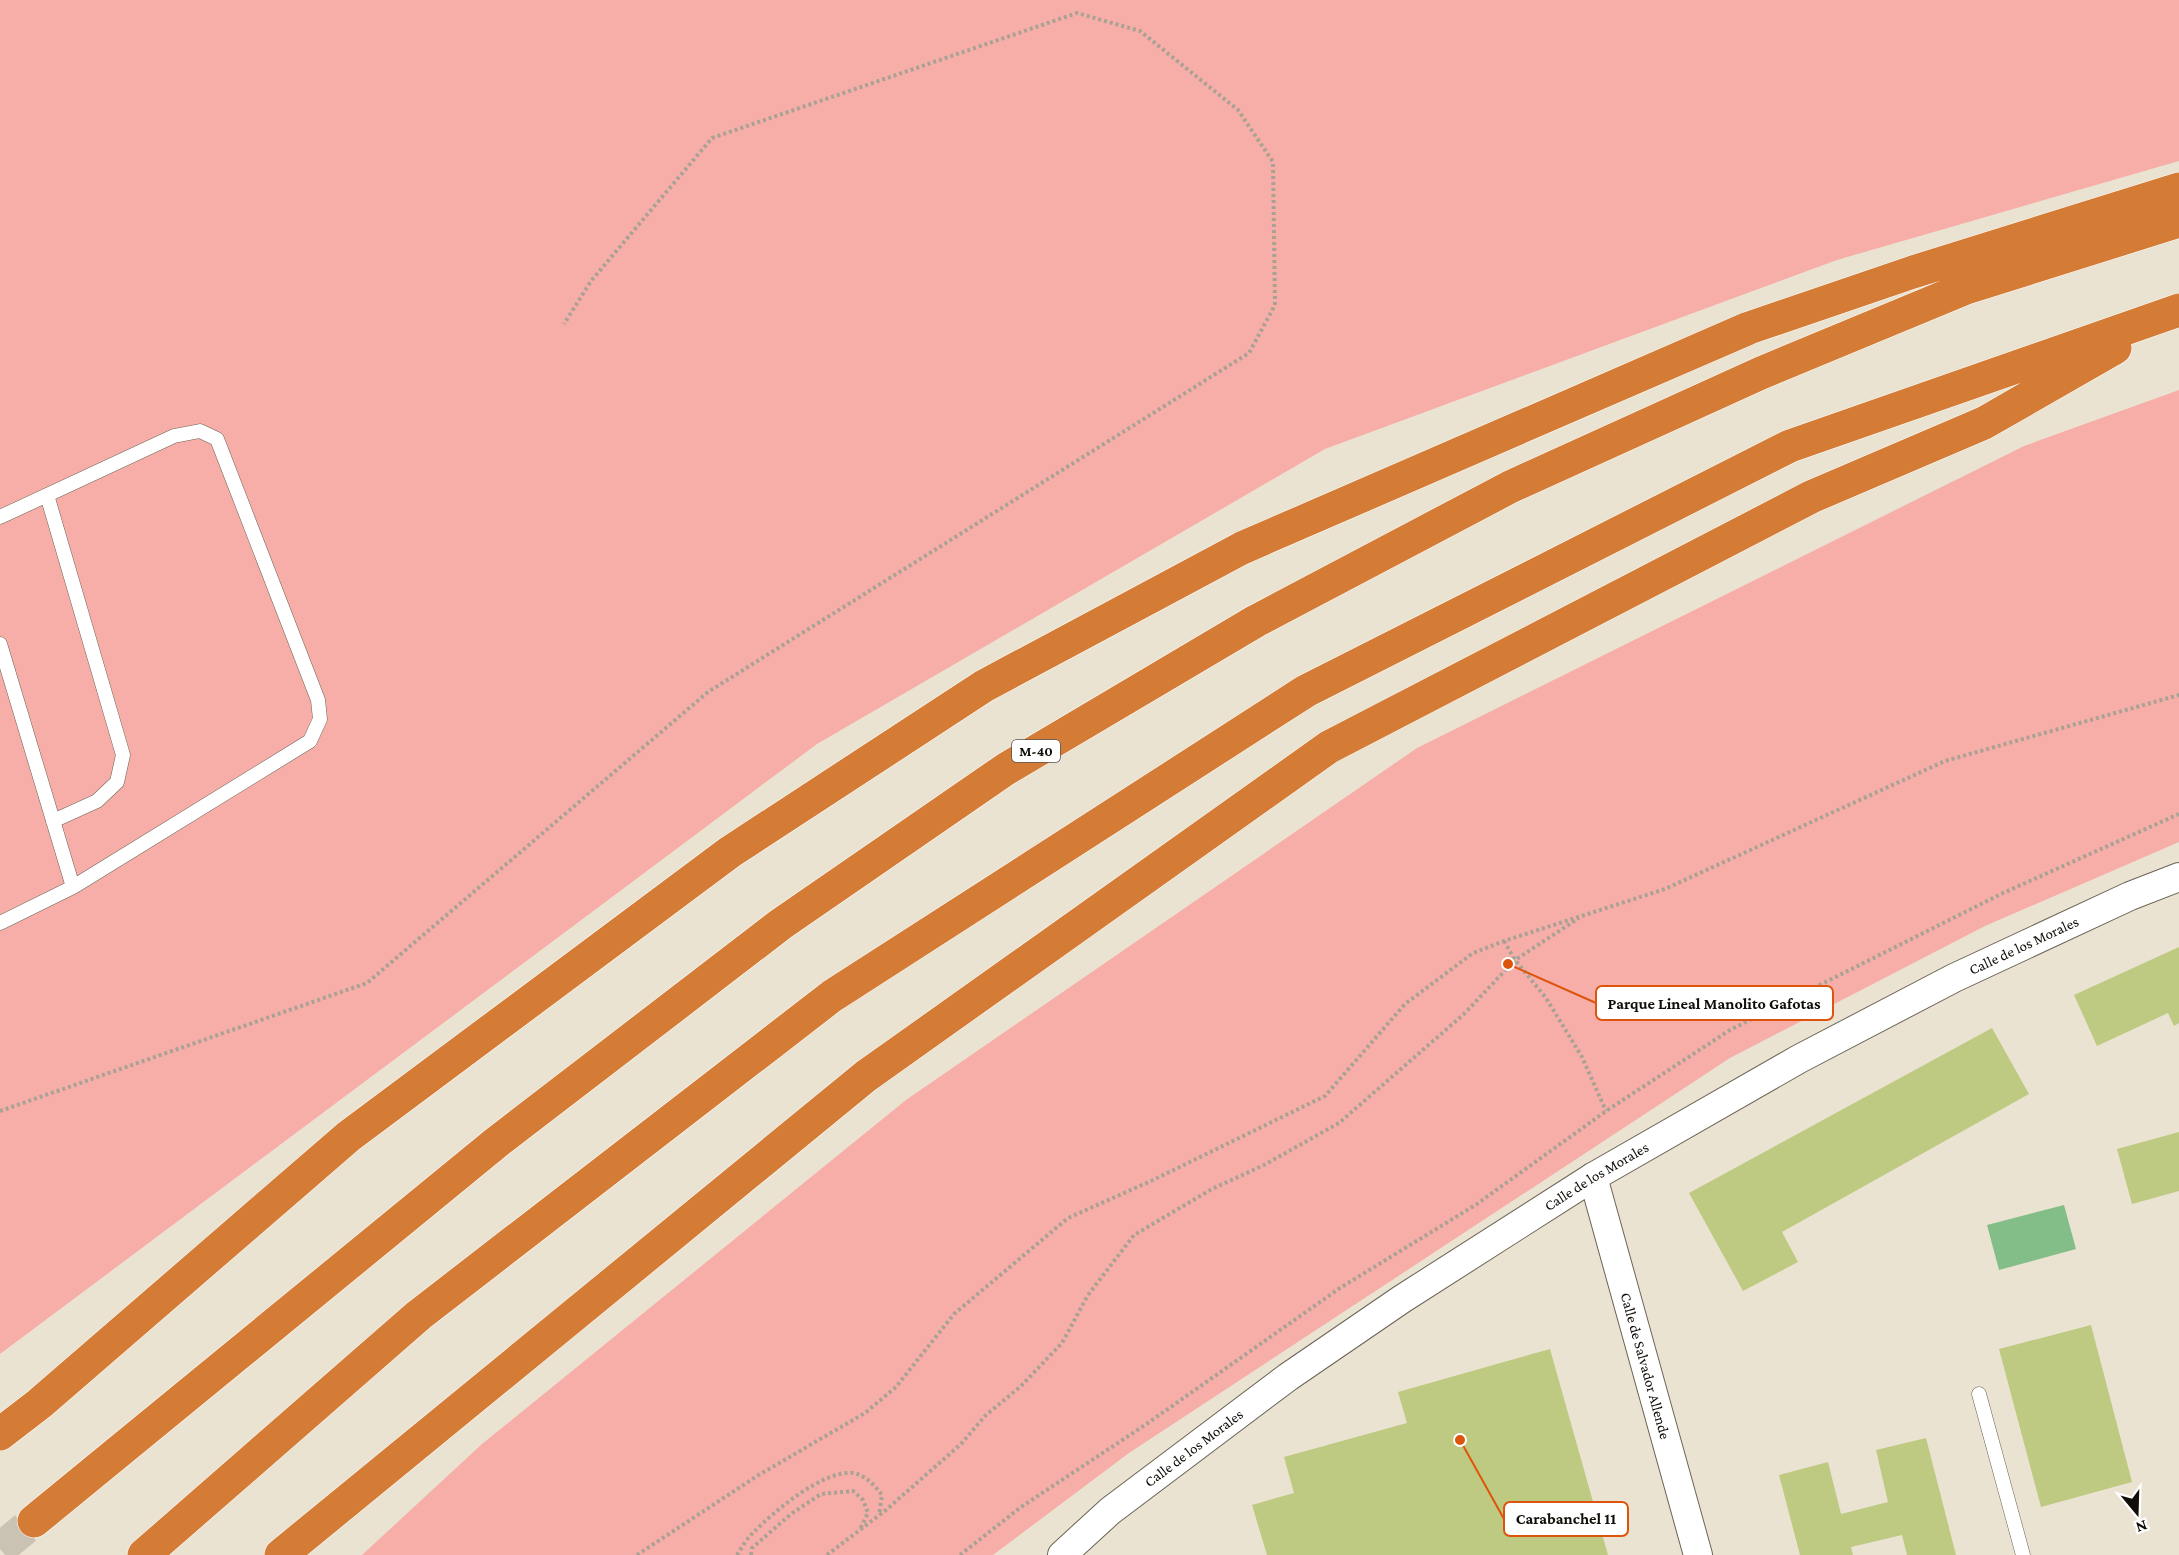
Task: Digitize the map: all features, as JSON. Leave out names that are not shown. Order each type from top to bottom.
[{"type":"highway","points":[[0,1434],[39,1404],[349,1136],[730,852],[984,686],[1242,548],[1749,328],[1913,272],[2179,189]]},
{"type":"highway","name":"M-40","points":[[34,1521],[497,1142],[781,924],[1006,769],[1256,621],[1510,487],[1761,373],[1966,288],[2179,221]]},
{"type":"highway","points":[[144,1555],[419,1315],[832,996],[1306,691],[1790,446],[2179,311]]},
{"type":"highway","points":[[281,1555],[866,1076],[1329,747],[1811,497],[1984,423],[2179,311]]},
{"type":"highway","points":[[0,1415],[39,1404]]},
{"type":"street","name":"Calle de los Morales","points":[[1062,1555],[1110,1511],[1288,1377],[1402,1299],[1593,1177],[1799,1059],[1954,978],[2130,896],[2179,877]]},
{"type":"street","name":"Calle de Salvador Allende","points":[[1593,1177],[1698,1555]]},
{"type":"lane","points":[[0,517],[174,436],[200,431],[217,439],[318,700],[320,719],[310,741],[73,887],[0,923]]},
{"type":"lane","points":[[47,495],[123,755],[117,782],[97,801],[53,820]]},
{"type":"lane","points":[[0,644],[73,887]]},
{"type":"lane","points":[[1979,1394],[2023,1555]]},
{"type":"path","points":[[0,1111],[367,983],[708,692],[1250,353],[1275,305],[1274,162],[1238,110],[1140,31],[1077,14],[712,138],[591,281],[564,324]]},
{"type":"path","points":[[637,1555],[757,1476],[865,1413],[896,1387],[954,1314],[1068,1218],[1151,1181],[1325,1096],[1405,1004],[1473,953],[1665,889],[1945,761],[2179,695]]},
{"type":"path","points":[[826,1555],[879,1516],[961,1444],[985,1416],[1021,1386],[1062,1343],[1088,1295],[1134,1235],[1212,1189],[1264,1165],[1339,1123],[1464,1014],[1515,960],[1583,915]]},
{"type":"path","points":[[1504,941],[1515,960],[1546,998],[1582,1057],[1606,1111]]},
{"type":"path","points":[[737,1555],[752,1533],[806,1489],[829,1477],[853,1473],[871,1482],[882,1496],[879,1516]]},
{"type":"path","points":[[751,1555],[752,1548],[783,1521],[821,1494],[853,1491],[863,1500],[868,1513],[860,1530]]},
{"type":"path","points":[[960,1555],[1021,1508]]},
{"type":"shaded area","points":[[0,0],[2179,0],[2179,161],[1837,260],[1325,449],[817,744],[0,1354]]},
{"type":"shaded area","points":[[2179,390],[2179,842],[1985,926],[1730,1058],[1129,1453],[993,1555],[362,1555],[482,1444],[906,1100],[1417,748],[2024,446]]},
{"type":"shaded area","points":[[2064,1205],[2076,1249],[1999,1270],[1987,1225]]},
{"type":"building","points":[[2179,947],[2179,1023],[2174,1026],[2168,1013],[2097,1046],[2074,995]]},
{"type":"building","points":[[1992,1028],[2029,1094],[1782,1232],[1798,1262],[1743,1291],[1689,1193]]},
{"type":"building","points":[[2179,1132],[2179,1191],[2132,1204],[2117,1149]]},
{"type":"building","points":[[2091,1325],[2132,1482],[2041,1507],[1999,1349]]},
{"type":"building","points":[[1550,1349],[1608,1555],[1267,1555],[1252,1505],[1294,1493],[1284,1457],[1407,1423],[1398,1392]]},
{"type":"building","points":[[1926,1438],[1956,1555],[1907,1555],[1902,1535],[1851,1547],[1853,1555],[1800,1555],[1779,1475],[1828,1462],[1841,1514],[1888,1502],[1876,1450]]},
{"type":"tunnel","points":[[0,1549],[34,1521]]},
{"type":"place","name":"Parque Lineal Manolito Gafotas","points":[[1508,964]]},
{"type":"place","name":"Carabanchel 11","points":[[1460,1440]]}]
